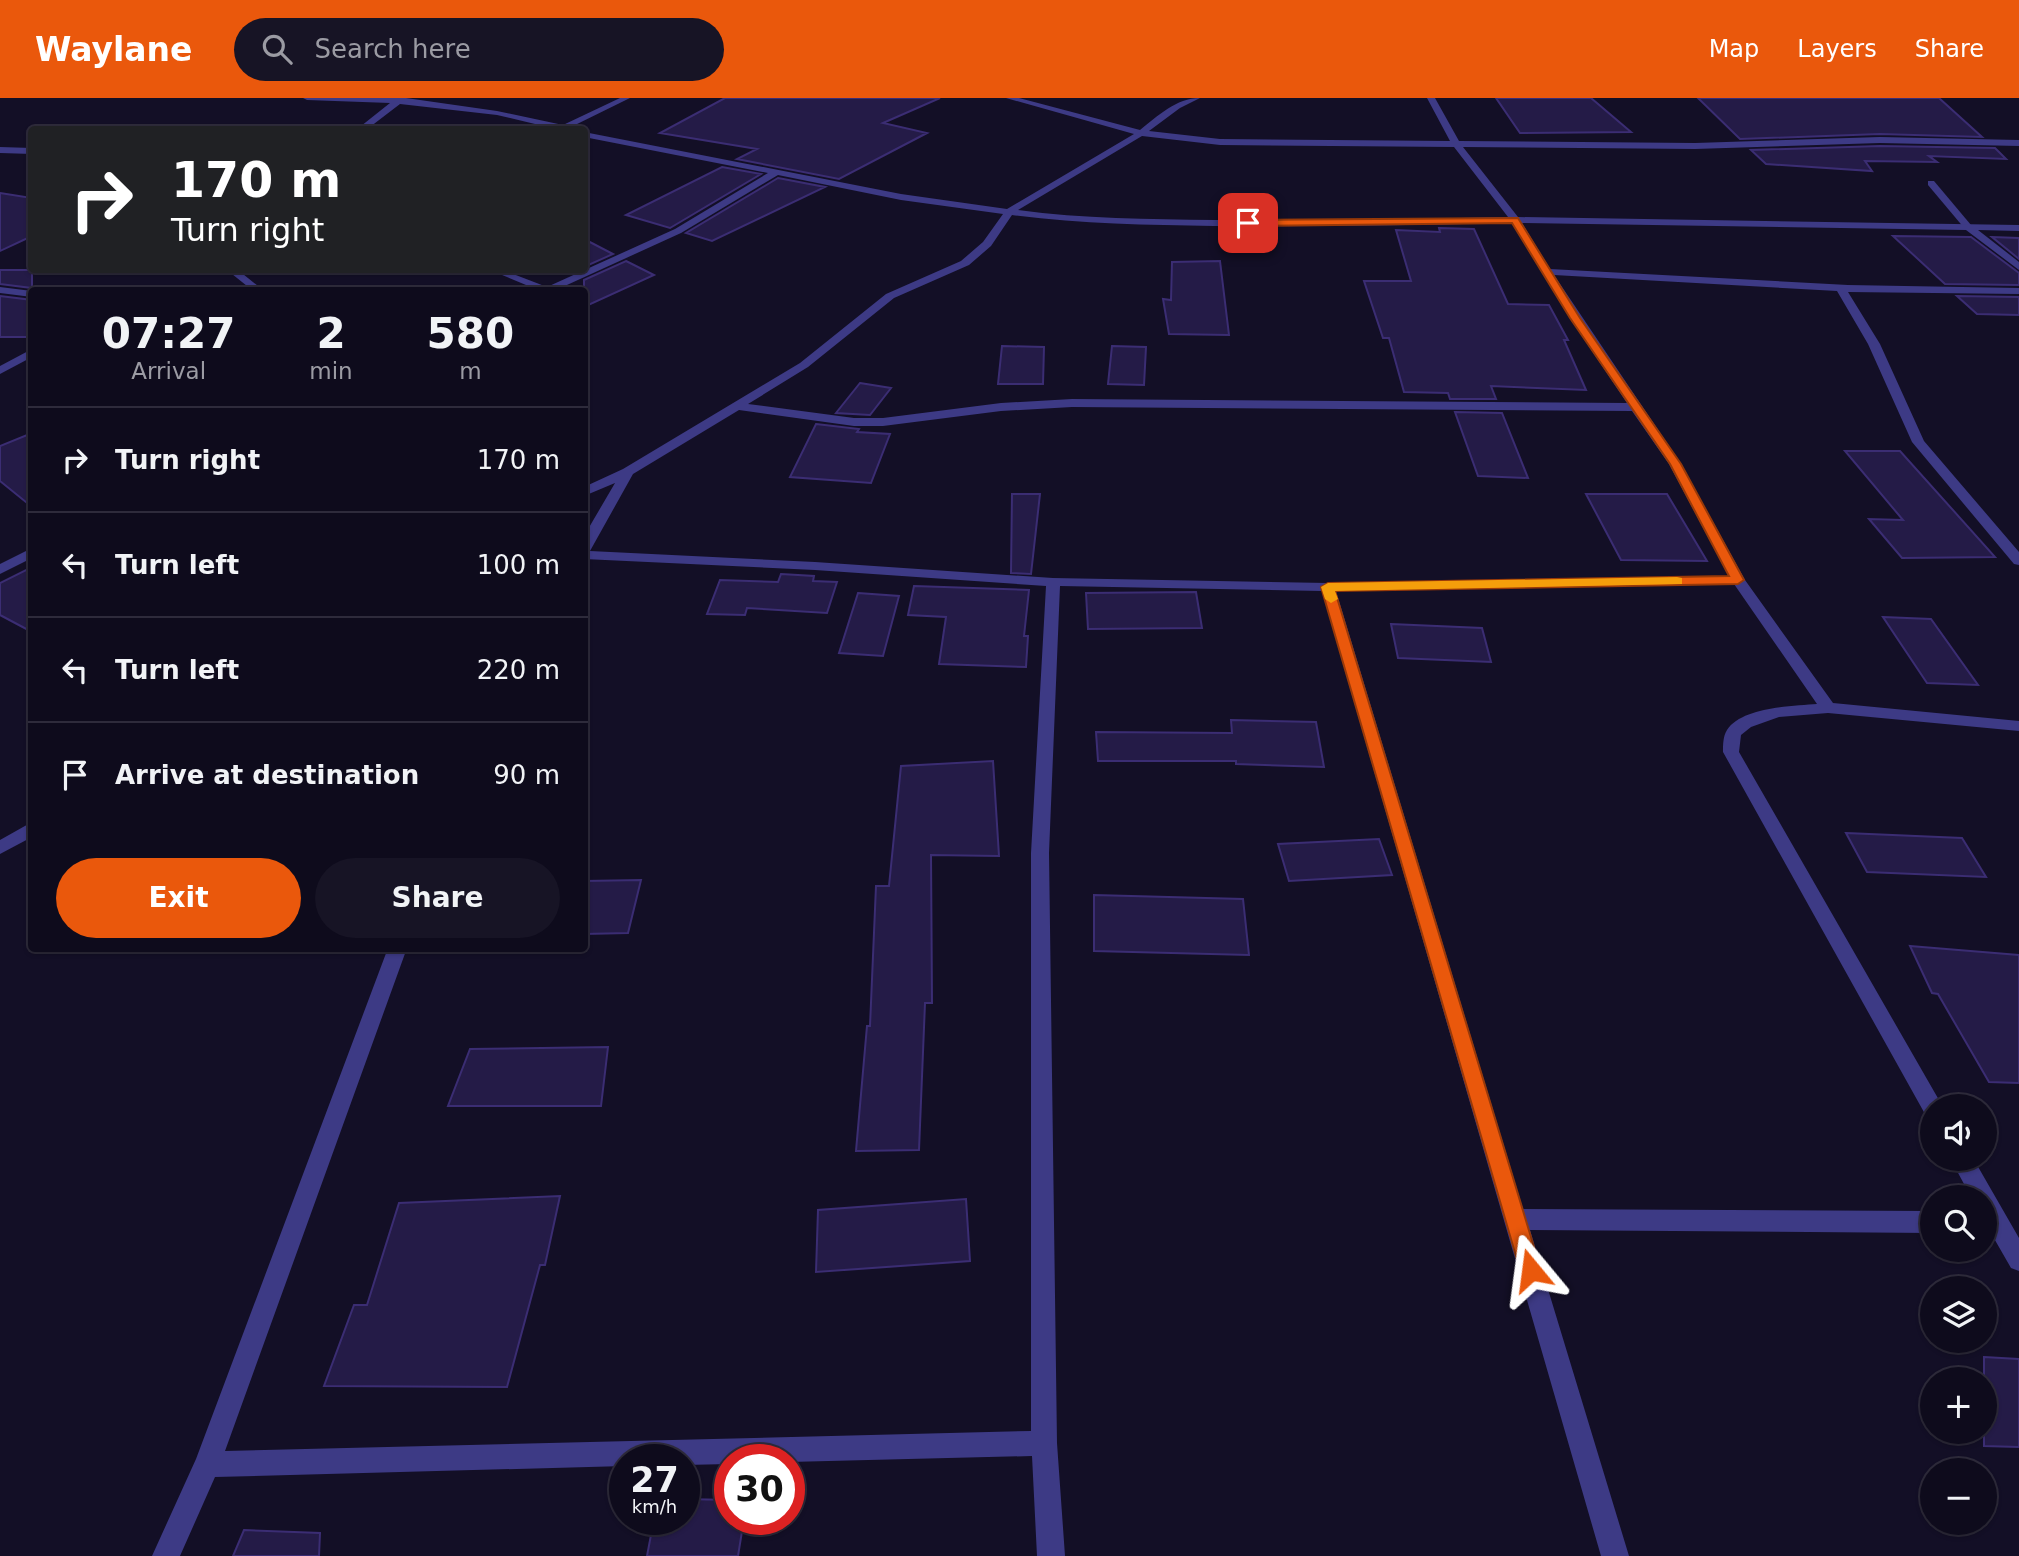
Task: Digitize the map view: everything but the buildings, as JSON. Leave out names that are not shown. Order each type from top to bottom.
[{"type":"street","points":[[307,98],[400,100],[497,113],[560,126]]},
{"type":"street","points":[[574,126],[626,98]]},
{"type":"street","points":[[1010,98],[1141,132],[1220,142],[1695,146],[1880,140],[2019,143]]},
{"type":"street","points":[[588,490],[628,472],[804,365],[850,324],[890,296],[965,263],[987,244],[1010,211],[1141,132],[1177,106],[1196,98]]},
{"type":"street","points":[[1431,98],[1457,144],[1515,220],[1675,464],[1738,580],[1828,708]]},
{"type":"street","points":[[365,126],[400,100]]},
{"type":"street","points":[[588,136],[901,197],[1056,218],[1150,222],[1515,220],[2019,228]]},
{"type":"street","points":[[0,150],[28,152]]},
{"type":"street","points":[[588,272],[678,231],[775,173]]},
{"type":"street","points":[[1968,227],[2019,267]]},
{"type":"street","points":[[1547,272],[1848,288],[2019,291]]},
{"type":"street","points":[[236,273],[253,287]]},
{"type":"street","points":[[503,273],[539,287]]},
{"type":"street","points":[[554,287],[585,273]]},
{"type":"street","points":[[1848,288],[1842,291],[1874,344],[1918,442],[2019,561]]},
{"type":"street","points":[[0,290],[28,294]]},
{"type":"street","points":[[0,371],[28,354]]},
{"type":"street","points":[[737,406],[855,422],[883,422],[1001,407],[1072,403],[1637,407]]},
{"type":"street","points":[[588,542],[628,472]]},
{"type":"street","points":[[0,570],[28,554]]},
{"type":"street","points":[[588,555],[815,566],[1053,582],[1328,587],[1738,580]]},
{"type":"street","points":[[1051,1556],[1044,1443],[1040,853],[1053,582]]},
{"type":"street","points":[[1328,587],[1615,1556]]},
{"type":"street","points":[[1925,1094],[1731,752],[1733,733],[1745,723],[1777,712],[1828,708],[2019,726]]},
{"type":"street","points":[[0,848],[28,830]]},
{"type":"street","points":[[166,1556],[207,1464],[397,952]]},
{"type":"street","points":[[1515,1219],[1920,1222]]},
{"type":"street","points":[[1997,1231],[2019,1260]]},
{"type":"street","points":[[207,1464],[1044,1443]]},
{"type":"lane","points":[[1931,183],[1968,227]]},
{"type":"slow traffic","points":[[1331,599],[1328,587],[1677,581]]},
{"type":"route","points":[[1248,223],[1515,220],[1575,318],[1675,464],[1738,580],[1328,587],[1531,1270]]}]
